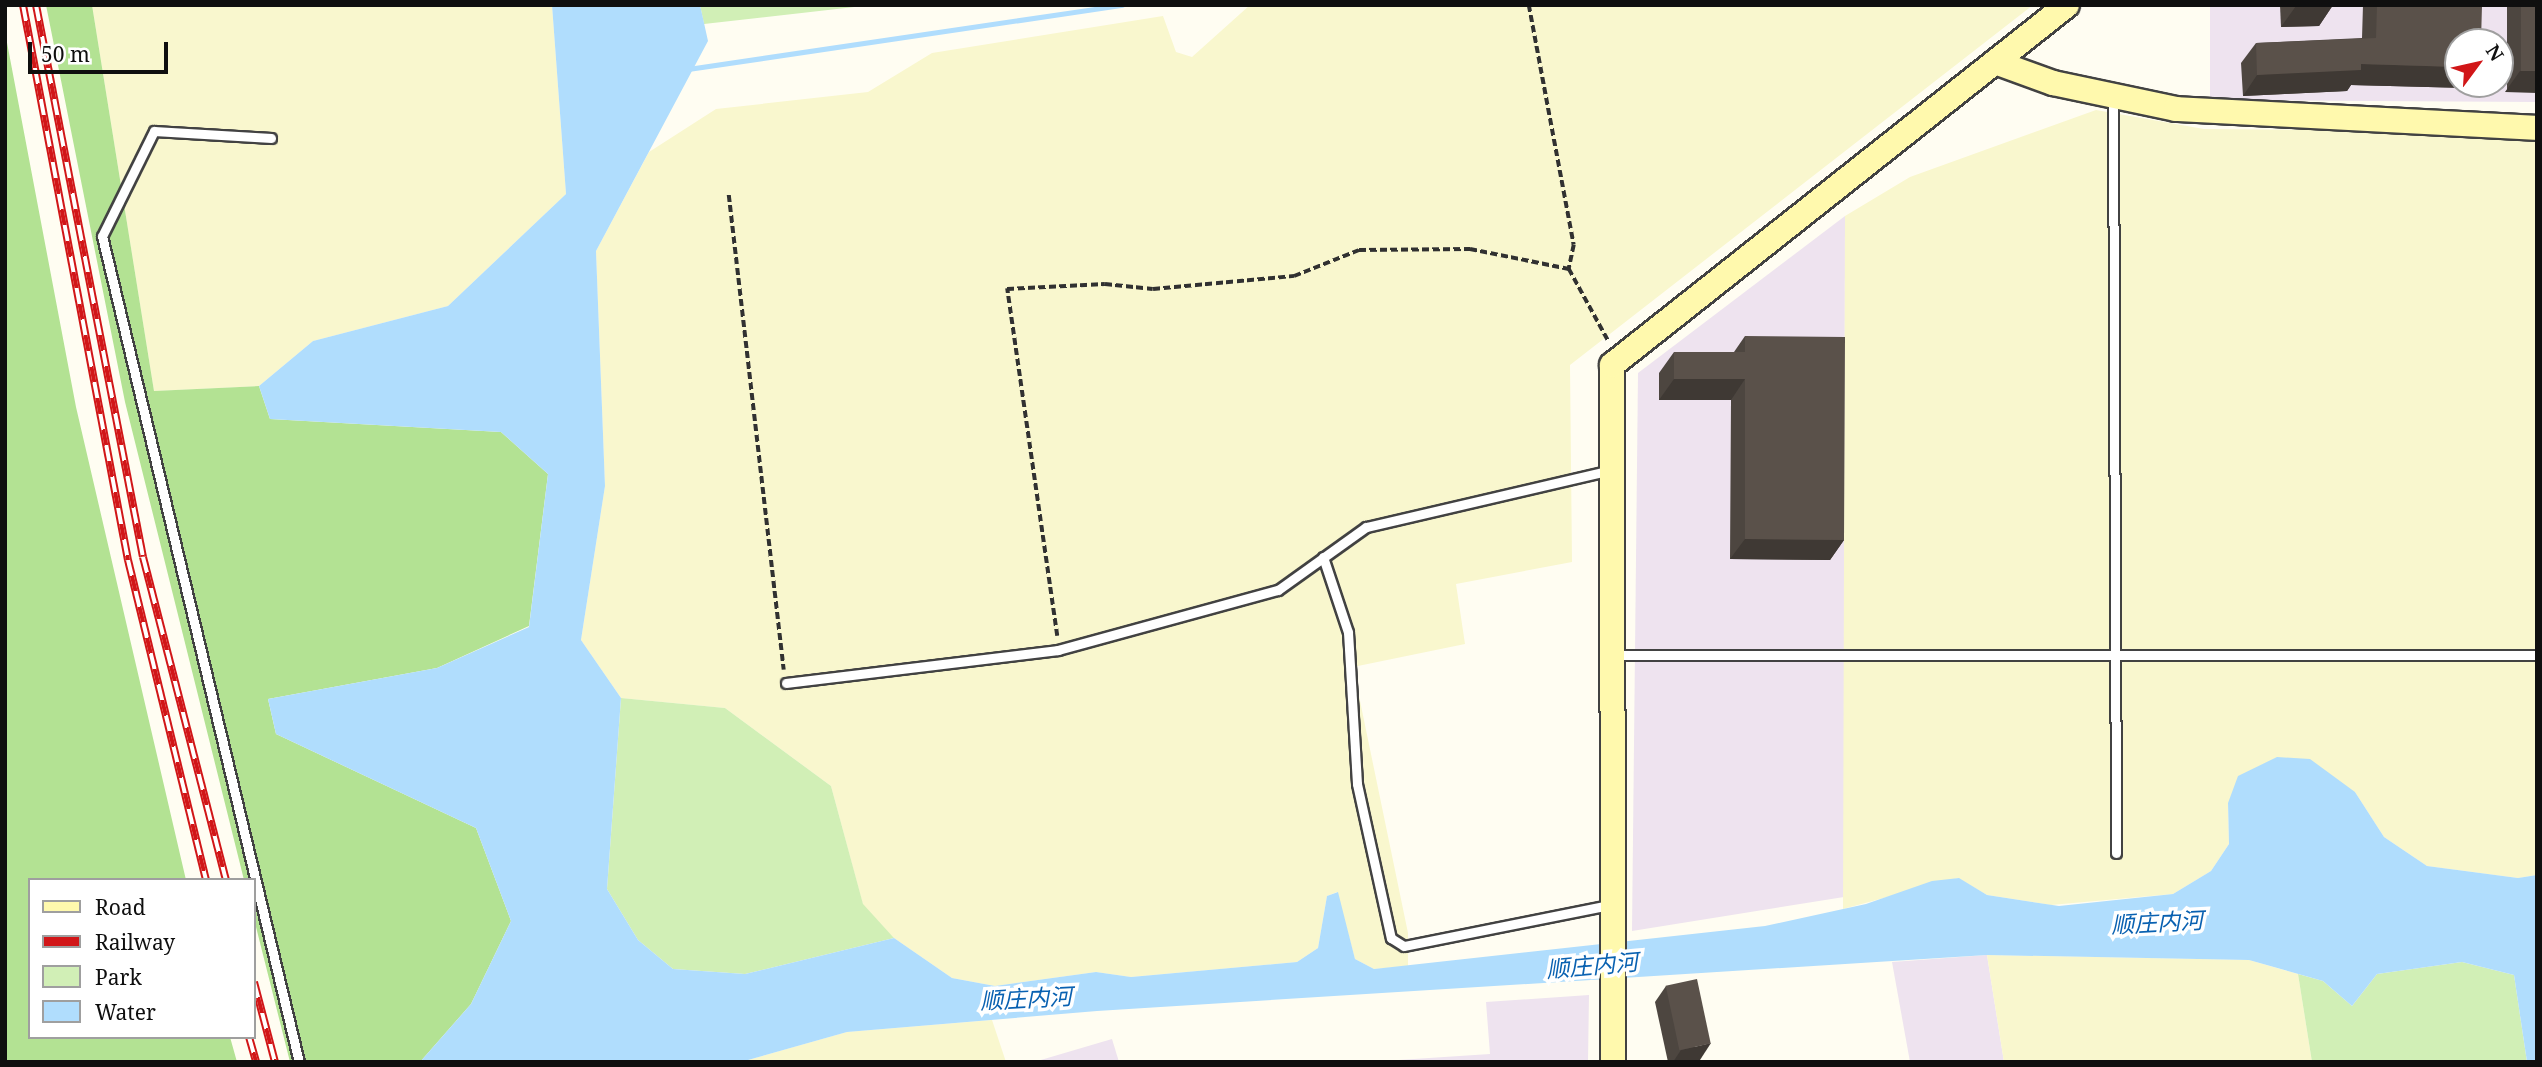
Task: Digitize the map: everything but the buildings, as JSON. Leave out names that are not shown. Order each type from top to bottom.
[{"type":"street","points":[[1613,1062],[1615,988],[1612,917],[1612,365],[2067,5]]},
{"type":"street","points":[[1995,62],[2053,83],[2176,109],[2537,128]]},
{"type":"lane","points":[[2113,96],[2119,655],[2116,853]]},
{"type":"lane","points":[[255,878],[102,236],[154,131],[271,138]]},
{"type":"lane","points":[[786,683],[1058,650],[1278,590],[1367,527],[1612,470]]},
{"type":"lane","points":[[1323,557],[1348,632],[1357,784],[1391,938],[1404,946],[1612,917]]},
{"type":"lane","points":[[1611,655],[2537,655]]},
{"type":"lane","points":[[256,882],[299,1062]]},
{"type":"path","points":[[1529,5],[1574,245],[1569,270],[1608,335],[1612,365]]},
{"type":"path","points":[[729,195],[786,683]]},
{"type":"path","points":[[1058,650],[1007,289],[1105,284],[1153,289],[1294,276],[1359,250],[1470,249],[1569,270]]},
{"type":"shaded area","points":[[92,5],[552,5],[566,194],[448,306],[313,341],[259,386],[154,391]]},
{"type":"shaded area","points":[[1250,5],[2033,5],[1570,365],[1572,562],[1456,584],[1465,644],[1353,667],[1408,933],[1408,966],[1374,969],[1355,959],[1337,892],[1327,896],[1318,948],[1297,962],[1131,977],[1096,972],[995,986],[952,978],[894,938],[863,905],[831,786],[725,708],[621,698],[581,640],[605,486],[596,251],[649,152],[716,109],[868,92],[932,53],[1163,16],[1176,52],[1192,57]]},
{"type":"shaded area","points":[[2210,5],[2537,5],[2537,102],[2210,100]]},
{"type":"shaded area","points":[[2096,110],[2204,129],[2535,132],[2537,875],[2518,878],[2427,866],[2384,837],[2355,792],[2228,803],[2229,844],[2211,871],[2173,894],[2051,905],[1987,895],[1958,878],[1843,909],[1845,216],[1910,177]]},
{"type":"shaded area","points":[[1845,216],[1844,897],[1632,931],[1638,373]]},
{"type":"shaded area","points":[[1987,955],[2004,1062],[1910,1062],[1892,962]]},
{"type":"shaded area","points":[[1987,955],[2249,960],[2298,974],[2312,1062],[2004,1062]]},
{"type":"shaded area","points":[[1589,995],[1588,1062],[1368,1062],[1490,1054],[1486,1002]]},
{"type":"shaded area","points":[[992,1020],[1006,1062],[741,1062],[847,1032]]},
{"type":"shaded area","points":[[1112,1039],[1119,1062],[1034,1062]]},
{"type":"green space","points":[[46,5],[92,5],[154,391],[259,386],[270,419],[501,432],[548,474],[529,626],[437,668],[268,699],[276,734],[476,828],[511,921],[471,1004],[420,1062],[290,1062],[256,927],[256,878],[244,878],[125,402]]},
{"type":"green space","points":[[700,5],[872,5],[704,24]]},
{"type":"green space","points":[[5,32],[76,407],[186,878],[28,878],[28,1039],[231,1039],[237,1062],[5,1062]]},
{"type":"green space","points":[[621,698],[725,708],[831,786],[863,904],[894,938],[745,974],[673,969],[638,940],[607,889]]},
{"type":"green space","points":[[2462,962],[2514,975],[2527,1062],[2312,1062],[2298,974],[2323,981],[2352,1006],[2377,974]]},
{"type":"water","name":"顺庄内河","points":[[552,5],[700,5],[708,41],[596,251],[605,486],[581,640],[621,698],[607,889],[638,940],[673,969],[745,974],[894,938],[952,978],[995,986],[1096,972],[1131,977],[1297,962],[1318,948],[1327,896],[1338,892],[1355,959],[1374,969],[1765,926],[1866,904],[1932,881],[1959,878],[1987,895],[2059,906],[2173,894],[2211,871],[2229,844],[2228,803],[2238,776],[2277,757],[2310,759],[2355,792],[2384,837],[2427,866],[2518,878],[2537,875],[2537,1062],[2527,1062],[2514,975],[2462,962],[2377,974],[2352,1006],[2323,981],[2249,960],[1987,955],[1097,1011],[847,1032],[741,1062],[420,1062],[471,1004],[511,921],[476,828],[276,734],[268,699],[437,668],[529,627],[548,474],[501,432],[270,419],[259,386],[313,341],[448,306],[566,194]]},
{"type":"waterway","points":[[688,69],[1122,5]]},
{"type":"railway","points":[[23,5],[128,560],[206,878]]},
{"type":"railway","points":[[36,5],[143,557],[225,878]]},
{"type":"railway","points":[[256,990],[275,1062]]},
{"type":"railway","points":[[250,1039],[256,1062]]}]
